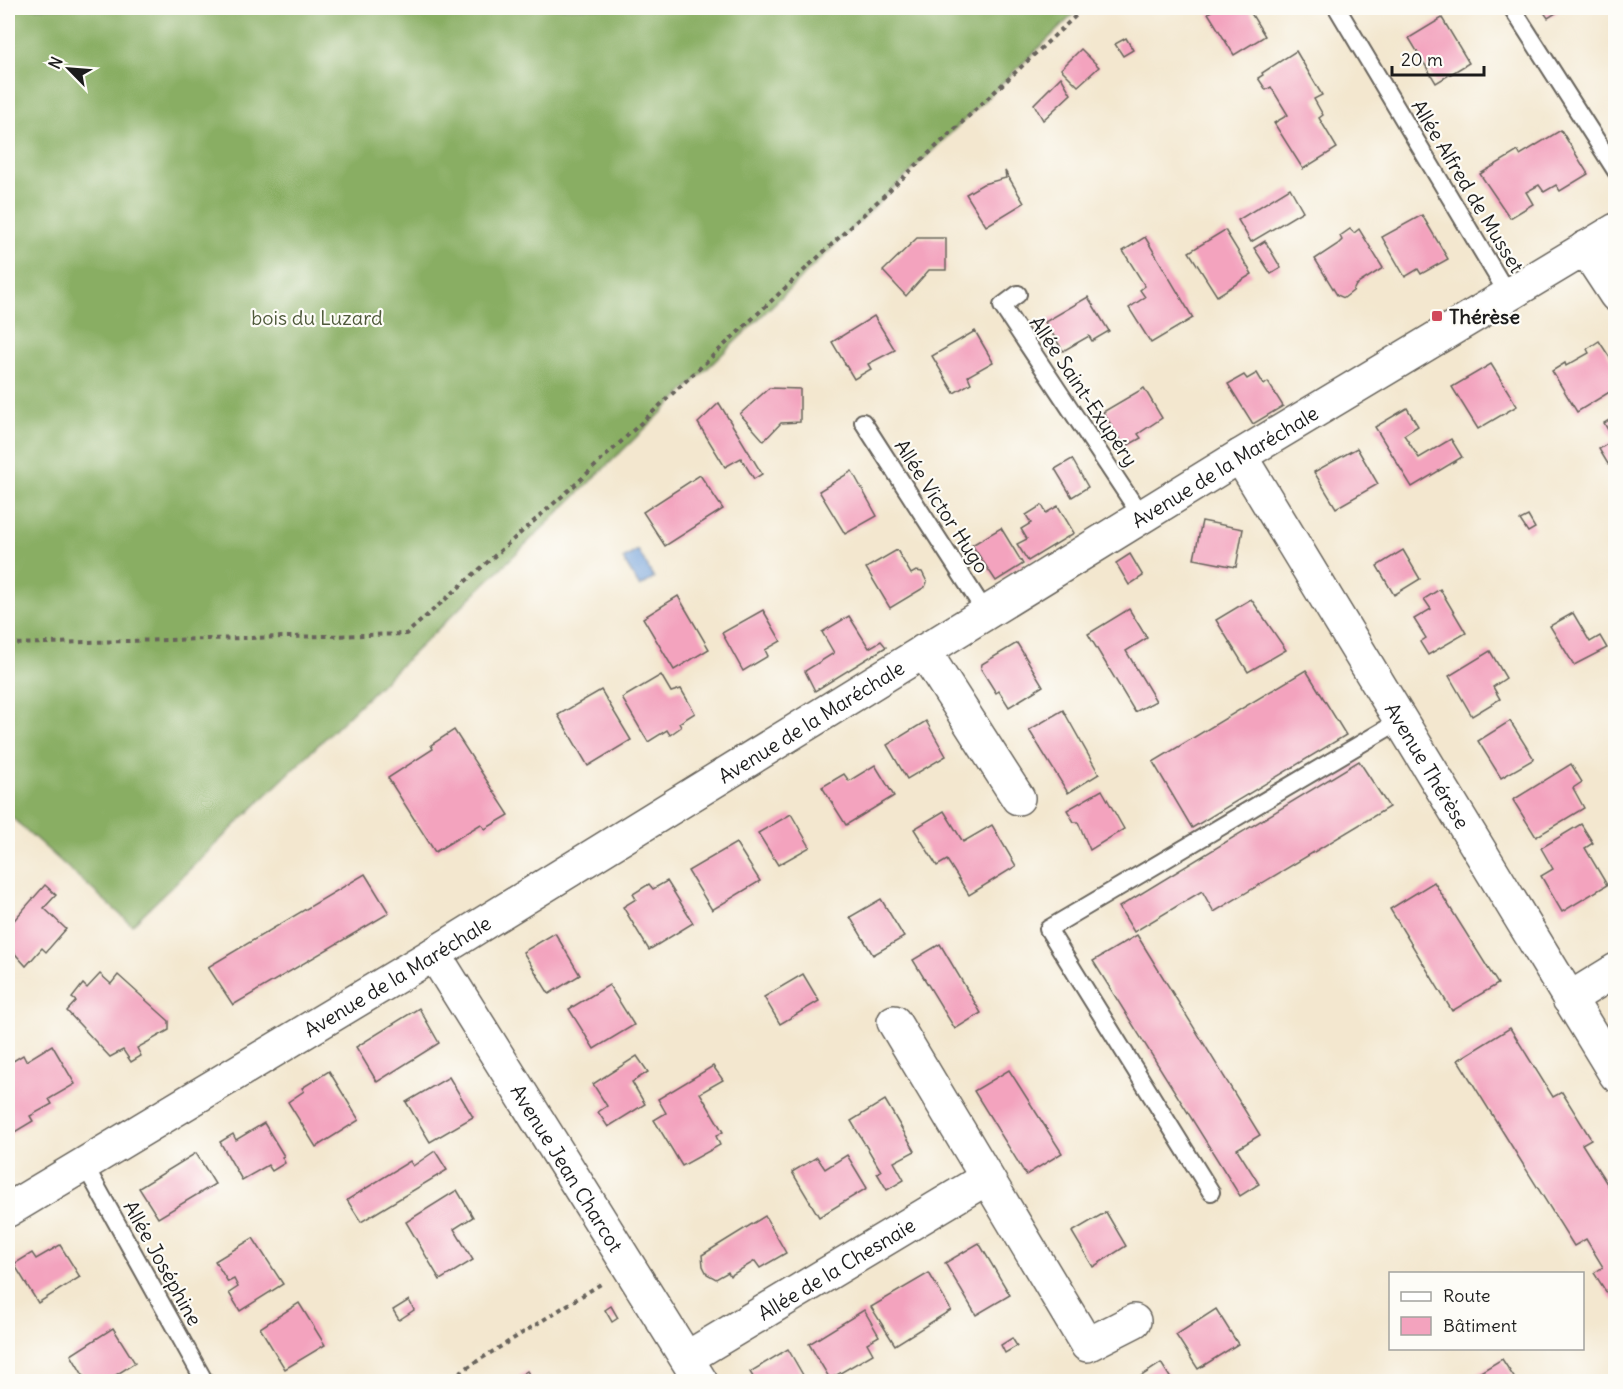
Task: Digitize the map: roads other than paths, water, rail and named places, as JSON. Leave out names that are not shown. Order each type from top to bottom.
[{"type":"street","name":"Avenue de la Maréchale","points":[[8,1210],[434,954],[1240,456],[1507,293],[1616,230]]},
{"type":"street","points":[[1585,248],[1616,295]]},
{"type":"street","name":"Avenue Thérèse","points":[[1240,456],[1616,1075]]},
{"type":"street","points":[[924,651],[1018,798]]},
{"type":"street","name":"Avenue Jean Charcot","points":[[434,954],[694,1370]]},
{"type":"street","points":[[1569,999],[1616,970]]},
{"type":"street","points":[[894,1022],[985,1179],[1087,1345],[1134,1321]]},
{"type":"street","name":"Allée de la Chesnaie","points":[[694,1370],[985,1179]]},
{"type":"lane","name":"Allée Alfred de Musset","points":[[1337,8],[1507,293]]},
{"type":"lane","points":[[1512,8],[1616,171]]},
{"type":"lane","name":"Allée Saint-Exupéry","points":[[1018,294],[1002,306],[1142,517]]},
{"type":"lane","name":"Allée Victor Hugo","points":[[863,422],[986,613]]},
{"type":"lane","points":[[1211,1192],[1047,929],[1401,720]]},
{"type":"lane","name":"Allée Joséphine","points":[[84,1164],[205,1382]]},
{"type":"water","points":[[638,550],[654,578],[640,587],[623,559]]},
{"type":"place","name":"Thérèse","points":[[1437,316]]},
{"type":"park label","name":"bois du Luzard","points":[[317,317]]}]
